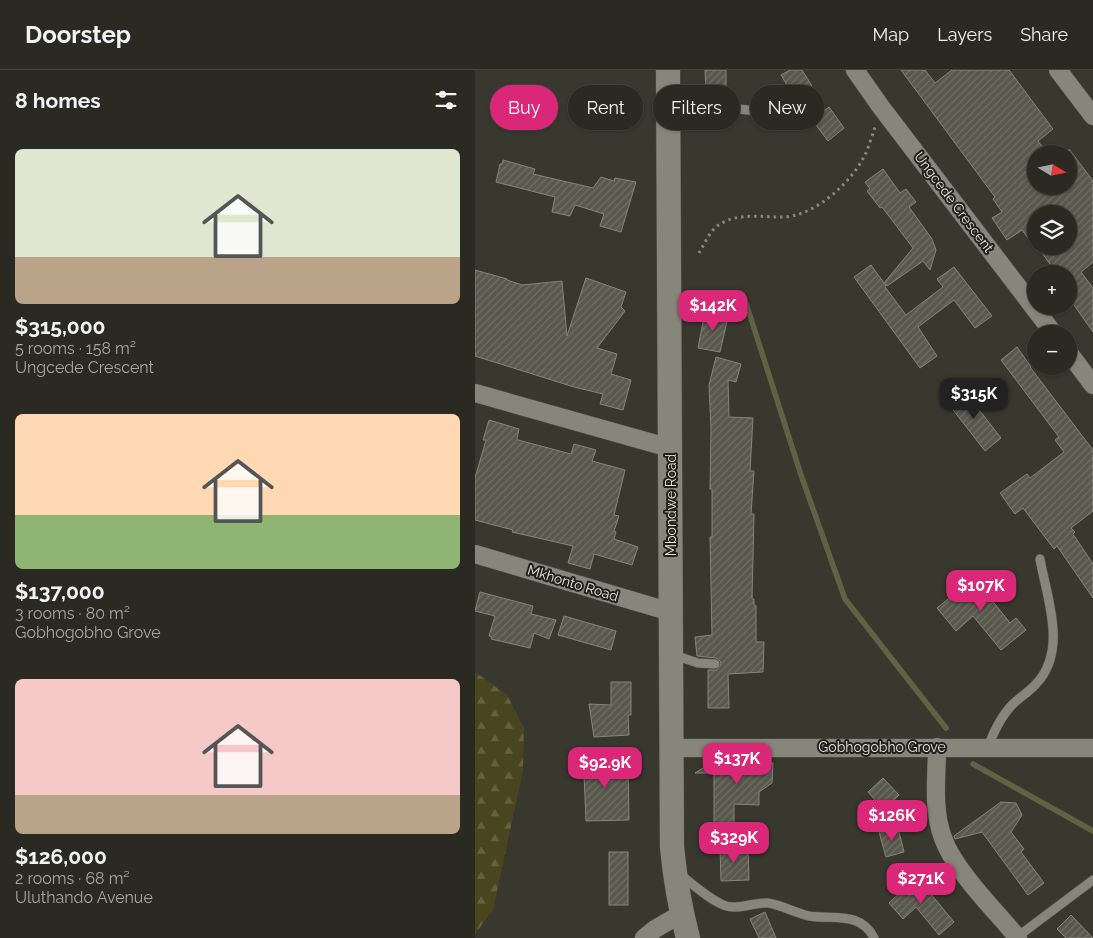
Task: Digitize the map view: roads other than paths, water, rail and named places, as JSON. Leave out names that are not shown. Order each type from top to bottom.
[{"type":"street","name":"Ungcede Crescent","points":[[855,70],[881,107],[1047,325]]},
{"type":"street","points":[[1058,70],[1093,116]]},
{"type":"street","name":"Mbondwe Road","points":[[668,80],[671,748],[674,870],[681,914],[688,938]]},
{"type":"street","points":[[1077,364],[1093,385]]},
{"type":"street","points":[[475,393],[671,448]]},
{"type":"street","name":"Mkhonto Road","points":[[475,554],[671,612]]},
{"type":"street","points":[[937,747],[936,796],[942,837],[958,866],[1018,937]]},
{"type":"street","name":"Gobhogobho Grove","points":[[671,748],[1093,748]]},
{"type":"street","points":[[644,938],[655,929],[681,914]]},
{"type":"lane","points":[[668,80],[729,106],[750,110]]},
{"type":"lane","points":[[988,747],[1003,716],[1036,685],[1051,660],[1053,623],[1040,559]]},
{"type":"lane","points":[[671,654],[699,663],[715,664]]},
{"type":"lane","points":[[674,870],[726,906],[767,903],[810,916],[845,917],[860,922],[874,938]]},
{"type":"lane","points":[[1018,937],[1093,880]]},
{"type":"waterway","points":[[746,303],[801,475],[845,599],[946,728]]},
{"type":"waterway","points":[[973,764],[1093,831]]}]
